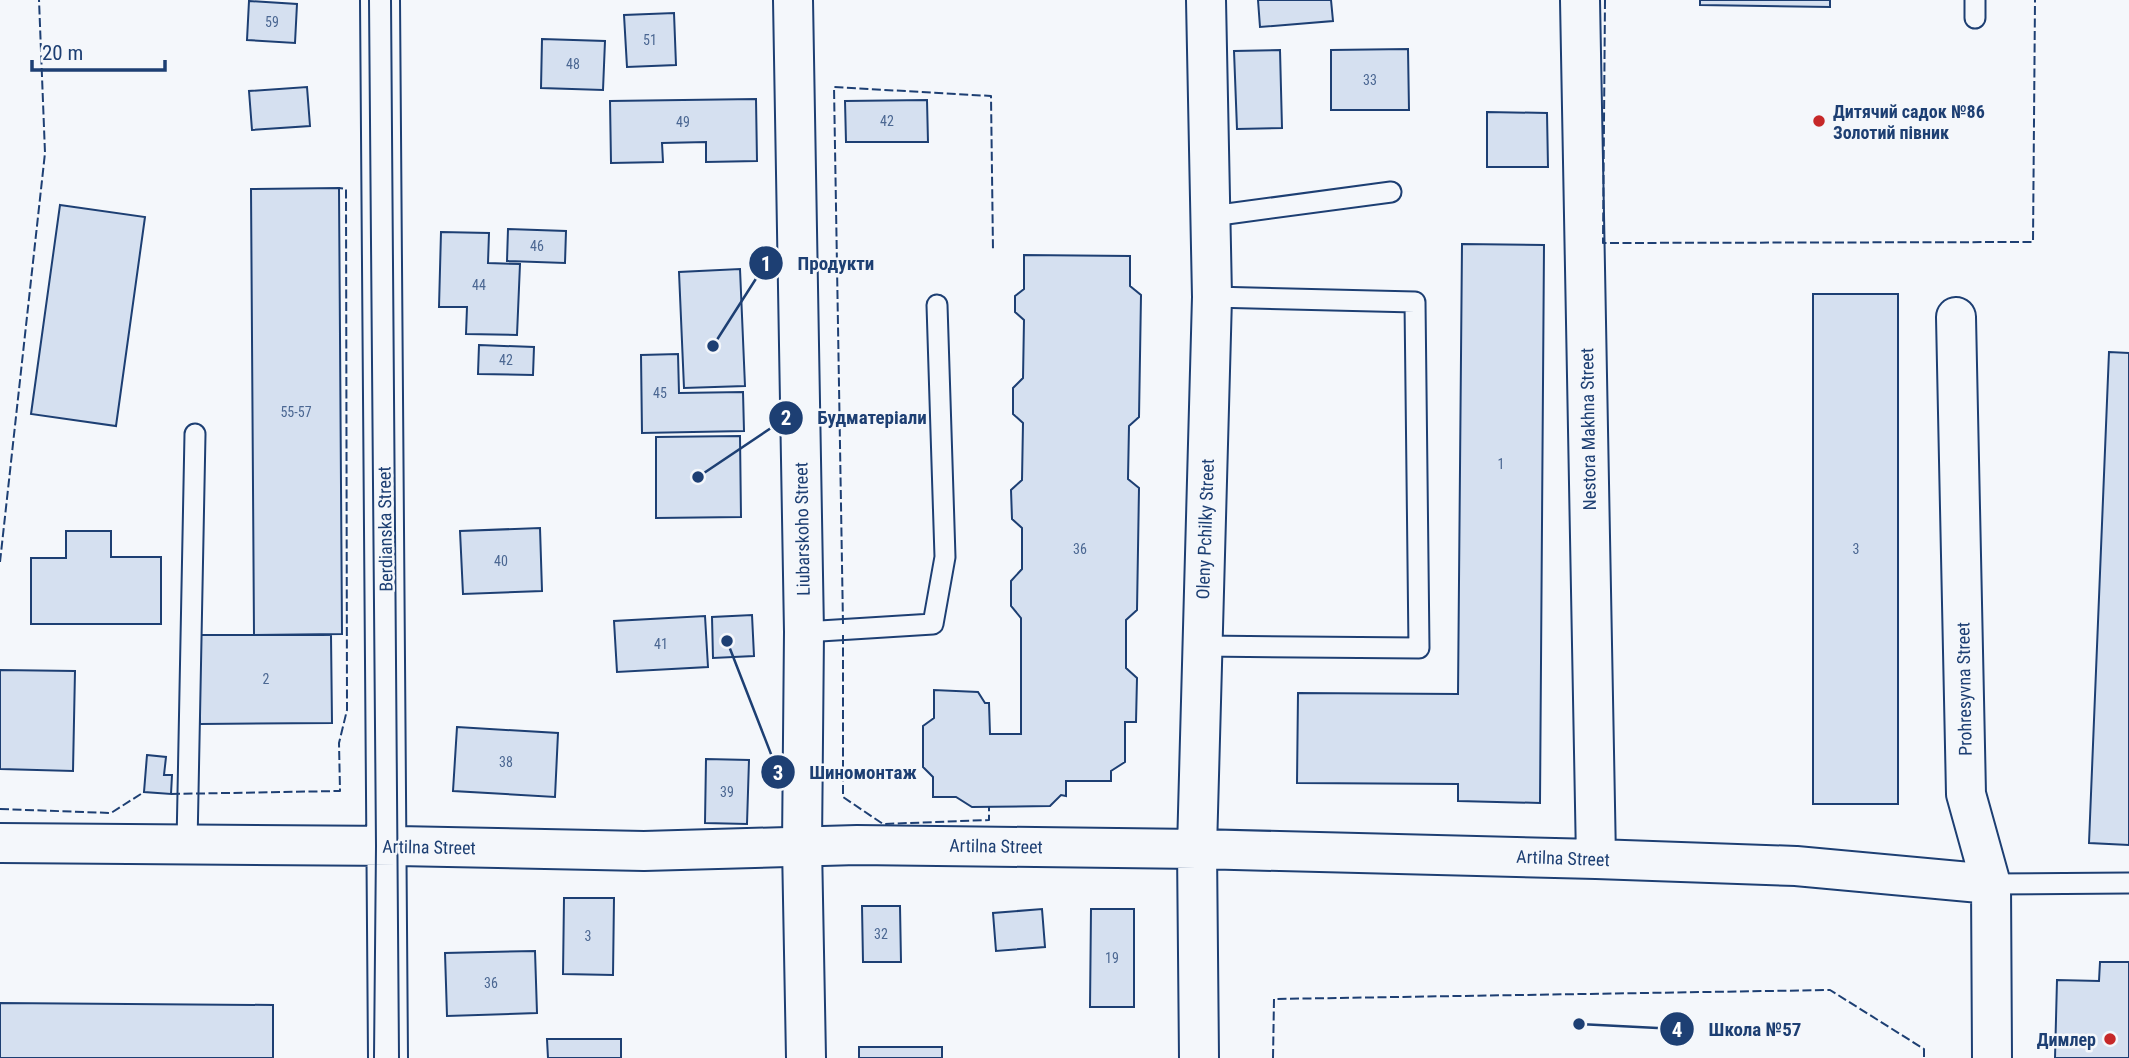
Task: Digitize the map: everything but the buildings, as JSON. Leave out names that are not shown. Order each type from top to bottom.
[{"type":"street","name":"Berdianska Street","points":[[380,0],[388,1058]]},
{"type":"street","name":"Liubarskoho Street","points":[[793,0],[804,632],[802,846],[806,1058]]},
{"type":"street","name":"Oleny Pchilky Street","points":[[1199,1058],[1197,849],[1212,297],[1206,0]]},
{"type":"street","name":"Nestora Makhna Street","points":[[1580,0],[1597,859]]},
{"type":"street","name":"Prohresyvna Street","points":[[1956,317],[1966,794],[1991,884],[1992,1058]]},
{"type":"street","name":"Artilna Street","points":[[0,843],[644,851],[857,845],[1197,849],[1796,866],[1991,884]]},
{"type":"lane","points":[[1212,216],[1391,192]]},
{"type":"lane","points":[[1202,646],[1419,648],[1415,302],[1212,297]]},
{"type":"lane","points":[[804,632],[933,624],[945,557],[937,305]]},
{"type":"lane","points":[[187,844],[195,434]]},
{"type":"lane","points":[[1991,884],[2129,883]]},
{"type":"tram line","points":[[369,0],[376,846],[374,1058]]},
{"type":"tram line","points":[[391,0],[399,1058]]},
{"type":"fence","points":[[0,562],[45,153],[39,0]]},
{"type":"fence","points":[[1605,0],[1603,243],[2033,242],[2035,0]]},
{"type":"fence","points":[[843,624],[834,87],[991,96],[993,250]]},
{"type":"fence","points":[[171,794],[340,791],[339,743],[347,710],[346,189],[339,188]]},
{"type":"fence","points":[[843,635],[843,797],[883,824],[989,820],[989,807]]},
{"type":"fence","points":[[0,809],[111,813],[144,792]]},
{"type":"fence","points":[[1273,1058],[1274,999],[1830,990],[1924,1049],[1924,1058]]},
{"type":"place","name":"Дитячий садок №86 Золотий півник","points":[[1819,121]]},
{"type":"place","name":"Продукти","points":[[713,346]]},
{"type":"place","name":"Будматеріали","points":[[698,477]]},
{"type":"place","name":"Шиномонтаж","points":[[727,641]]},
{"type":"place","name":"Школа №57","points":[[1579,1024]]},
{"type":"place","name":"Димлер","points":[[2110,1039]]}]
